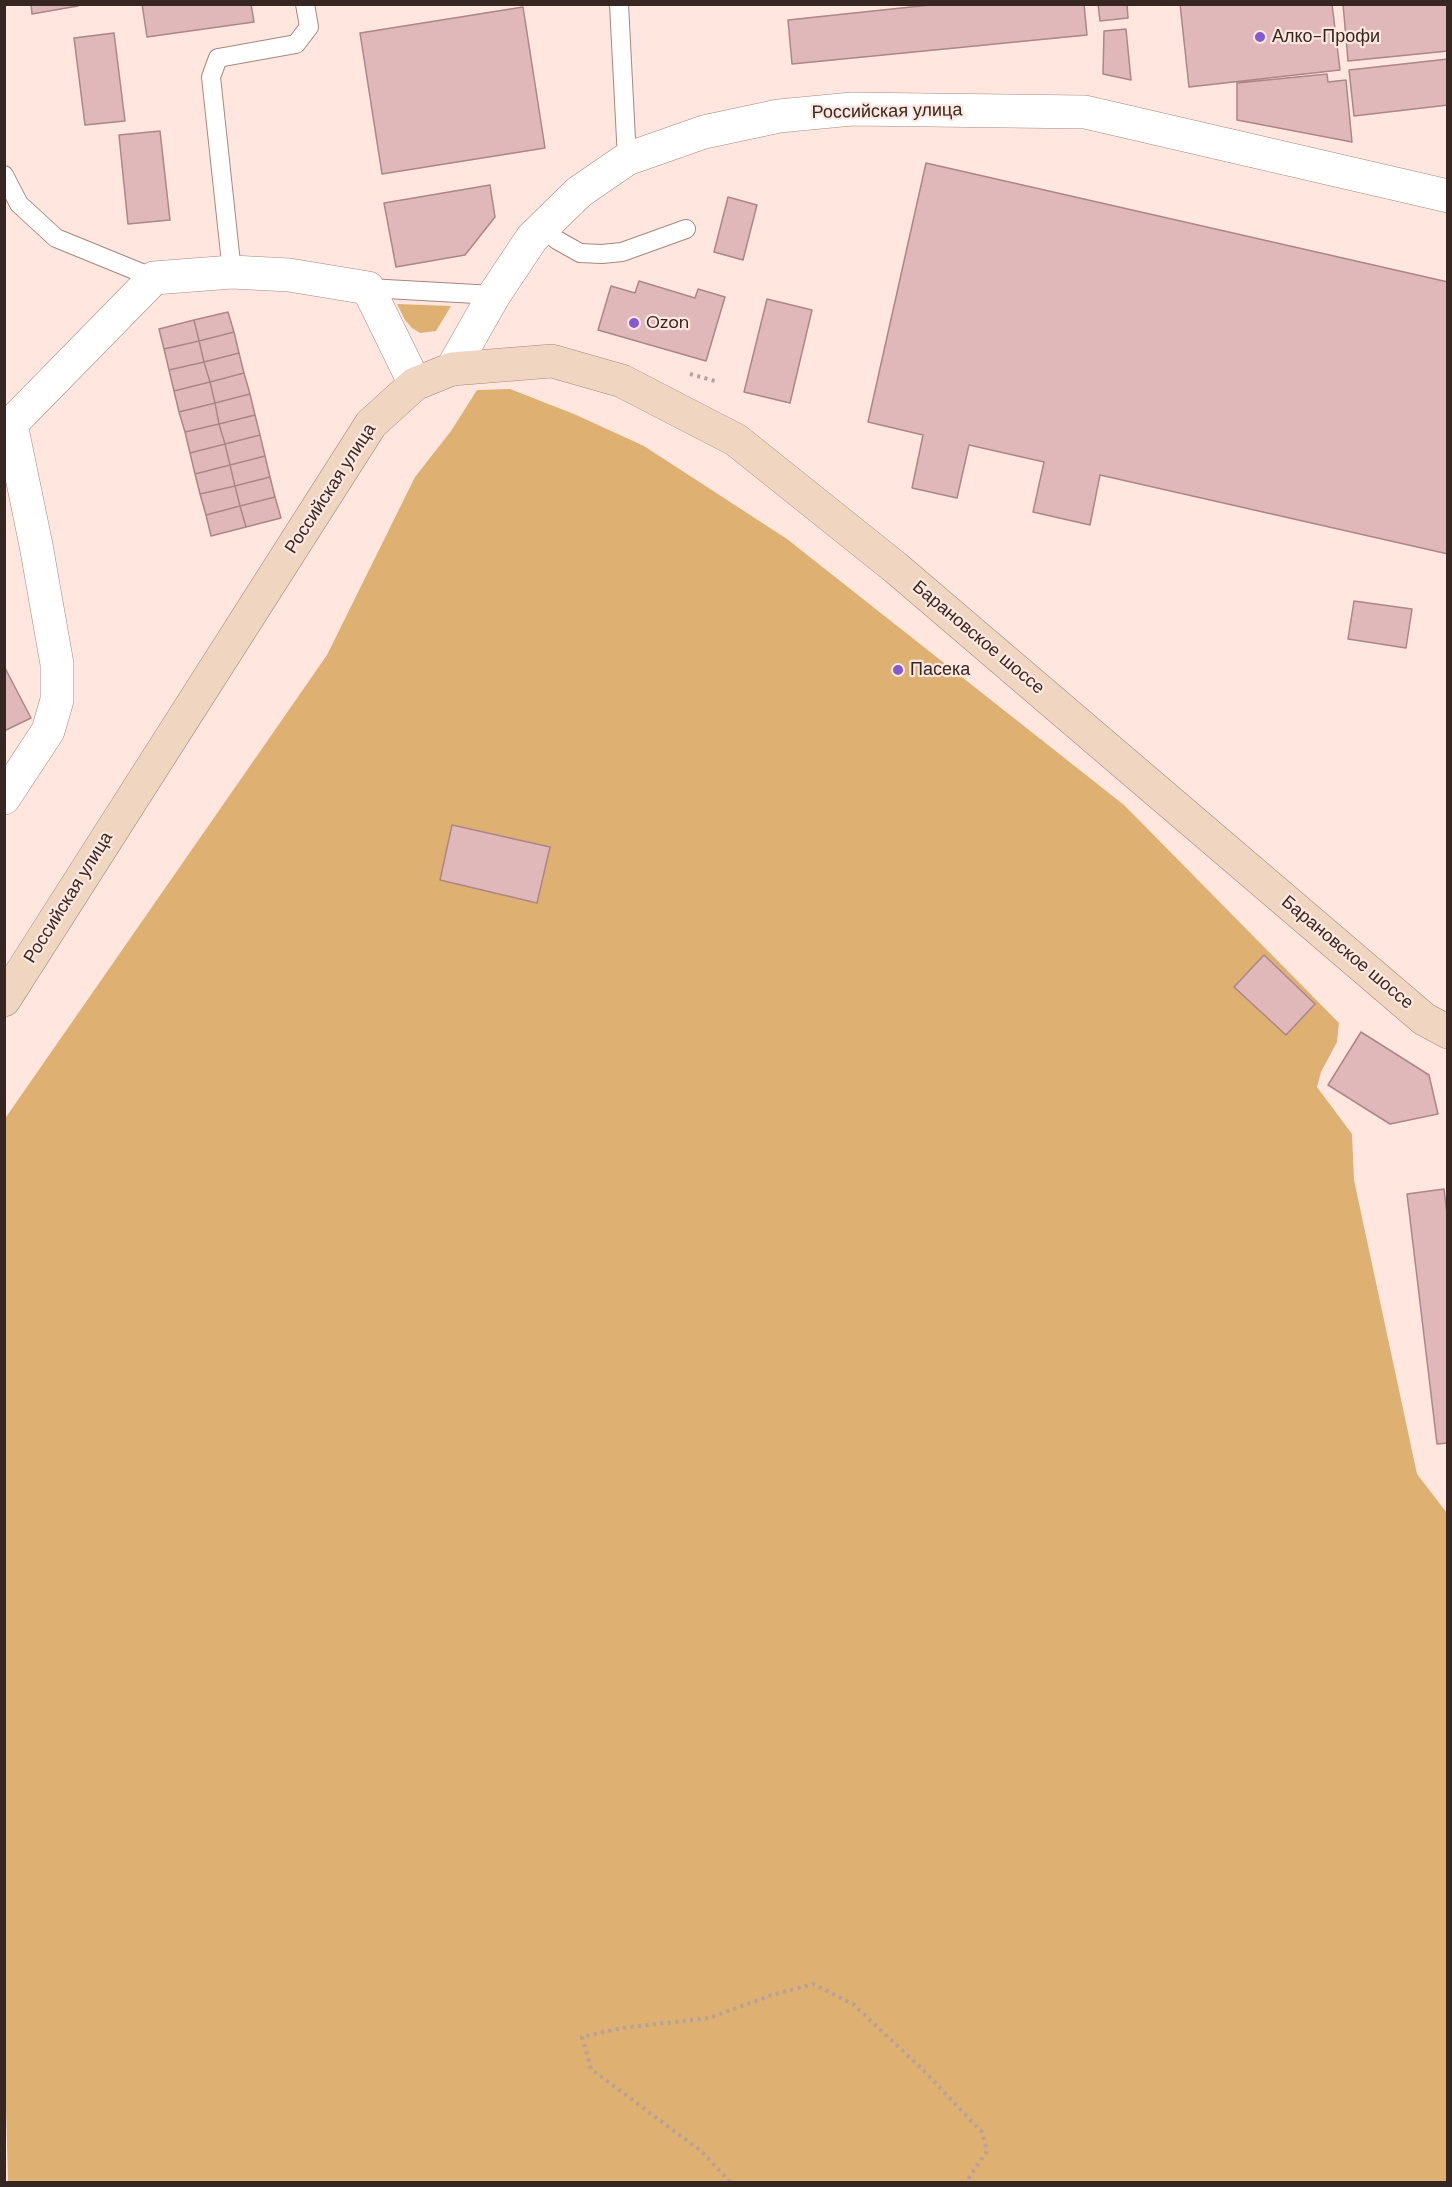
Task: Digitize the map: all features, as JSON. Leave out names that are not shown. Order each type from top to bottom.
[{"type":"main road","name":"Барановское шоссе","points":[[452,369],[552,362],[622,381],[736,440],[905,575],[1424,1019],[1448,1032]]},
{"type":"main road","name":"Российская улица","points":[[4,1000],[371,424],[415,384],[452,369]]},
{"type":"street","name":"Российская улица","points":[[452,369],[494,295],[532,238],[579,192],[627,159],[704,132],[779,116],[852,109],[1084,112],[1448,196]]},
{"type":"street","points":[[4,798],[48,731],[57,700],[57,664],[36,545],[8,426],[154,278],[232,272],[289,275],[368,288],[415,384]]},
{"type":"lane","points":[[232,272],[211,77],[218,58],[296,44],[309,27],[306,4]]},
{"type":"lane","points":[[619,4],[627,159]]},
{"type":"lane","points":[[4,175],[19,204],[56,238],[154,278]]},
{"type":"lane","points":[[542,229],[580,253],[602,254],[622,252],[686,229]]},
{"type":"lane","points":[[368,288],[494,295]]},
{"type":"path","points":[[730,2182],[701,2151],[591,2070],[582,2037],[622,2028],[709,2018],[772,1995],[813,1984],[853,2004],[921,2068],[982,2132],[987,2151],[966,2182]]},
{"type":"shaded area","points":[[397,304],[451,306],[436,331],[420,333],[405,320]]},
{"type":"shaded area","points":[[510,389],[574,414],[644,446],[787,539],[1124,805],[1339,1023],[1337,1042],[1321,1072],[1317,1087],[1352,1134],[1354,1180],[1417,1474],[1447,1513],[1447,2182],[8,2182],[4,2033],[4,1120],[327,655],[415,477],[451,431],[477,390]]},
{"type":"building","points":[[31,4],[78,4],[78,6],[32,14]]},
{"type":"building","points":[[142,4],[251,4],[254,22],[147,37]]},
{"type":"building","points":[[939,4],[1084,4],[1087,35],[792,64],[788,20]]},
{"type":"building","points":[[1098,4],[1127,4],[1128,18],[1100,21]]},
{"type":"building","name":"Алко-Профи","points":[[1180,4],[1332,4],[1340,70],[1189,87]]},
{"type":"building","points":[[1343,4],[1448,4],[1448,51],[1348,61]]},
{"type":"building","points":[[523,7],[545,148],[382,174],[360,33]]},
{"type":"building","points":[[1126,29],[1131,80],[1103,74],[1104,31]]},
{"type":"building","points":[[114,33],[125,121],[85,125],[74,38]]},
{"type":"building","points":[[1448,59],[1448,105],[1354,116],[1349,70]]},
{"type":"building","points":[[1327,74],[1328,82],[1346,80],[1352,142],[1237,120],[1237,83]]},
{"type":"building","points":[[160,131],[170,220],[128,224],[119,135]]},
{"type":"building","points":[[926,163],[1448,282],[1448,554],[1100,475],[1090,525],[1033,512],[1044,462],[969,445],[957,498],[912,488],[923,435],[868,422]]},
{"type":"building","points":[[490,185],[495,217],[465,255],[396,267],[384,203]]},
{"type":"building","points":[[728,197],[757,205],[743,260],[714,252]]},
{"type":"building","points":[[639,281],[695,298],[698,289],[725,297],[706,361],[598,330],[611,286],[635,293]]},
{"type":"building","points":[[767,299],[812,310],[790,403],[744,392]]},
{"type":"building","points":[[228,312],[234,332],[199,341],[194,320]]},
{"type":"building","points":[[194,320],[199,341],[164,349],[159,329]]},
{"type":"building","points":[[234,332],[239,353],[204,362],[199,341]]},
{"type":"building","points":[[199,341],[204,362],[169,370],[164,349]]},
{"type":"building","points":[[239,353],[244,373],[210,382],[204,362]]},
{"type":"building","points":[[204,362],[210,382],[174,391],[169,370]]},
{"type":"building","points":[[244,373],[250,394],[215,403],[210,382]]},
{"type":"building","points":[[210,382],[215,403],[179,412],[174,391]]},
{"type":"building","points":[[250,394],[255,415],[219,424],[215,403]]},
{"type":"building","points":[[215,403],[219,424],[185,432],[179,412]]},
{"type":"building","points":[[255,415],[260,435],[225,444],[219,424]]},
{"type":"building","points":[[219,424],[225,444],[190,453],[185,432]]},
{"type":"building","points":[[260,435],[265,456],[230,465],[225,444]]},
{"type":"building","points":[[225,444],[230,465],[195,474],[190,453]]},
{"type":"building","points":[[265,456],[270,477],[235,486],[230,465]]},
{"type":"building","points":[[230,465],[235,486],[200,494],[195,474]]},
{"type":"building","points":[[270,477],[275,497],[240,506],[235,486]]},
{"type":"building","points":[[235,486],[240,506],[206,515],[200,494]]},
{"type":"building","points":[[275,497],[281,518],[246,527],[240,506]]},
{"type":"building","points":[[240,506],[246,527],[211,536],[206,515]]},
{"type":"building","points":[[1354,601],[1412,609],[1406,648],[1348,639]]},
{"type":"building","points":[[4,666],[31,718],[4,731]]},
{"type":"building","points":[[452,825],[550,847],[537,903],[440,880]]},
{"type":"building","points":[[1264,955],[1315,1004],[1286,1035],[1234,987]]},
{"type":"building","points":[[1361,1032],[1429,1075],[1438,1114],[1390,1124],[1328,1085]]},
{"type":"building","points":[[1444,1189],[1448,1222],[1448,1443],[1437,1444],[1407,1194]]},
{"type":"place","name":"Алко-Профи","points":[[1260,37]]},
{"type":"place","name":"Ozon","points":[[634,323]]},
{"type":"place","name":"Пасека","points":[[898,670]]}]
